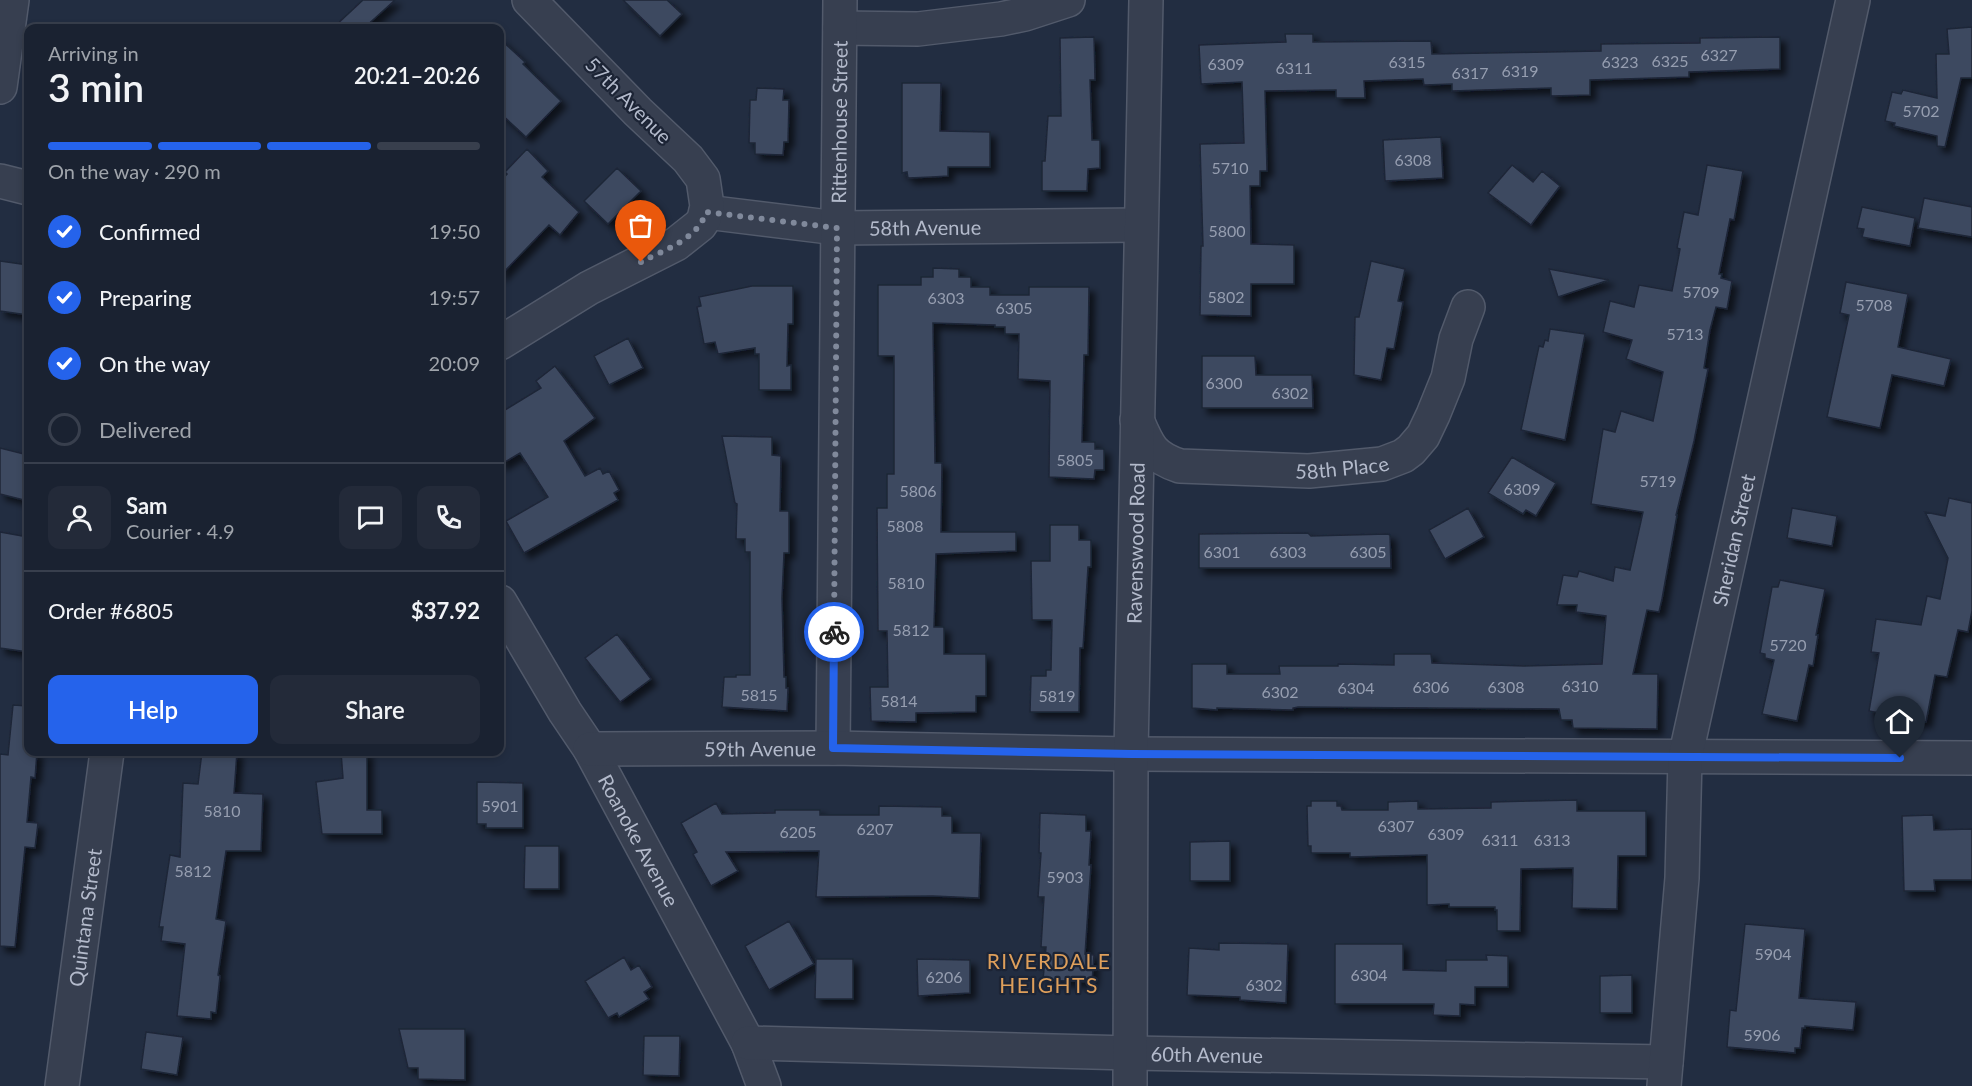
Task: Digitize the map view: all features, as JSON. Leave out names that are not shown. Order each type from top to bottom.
[{"type":"street","points":[[0,87],[12,0]]},
{"type":"street","name":"57th Avenue","points":[[529,0],[638,112],[688,159],[702,180],[707,200],[706,212]]},
{"type":"street","points":[[840,14],[918,29],[1001,19],[1068,0]]},
{"type":"street","name":"Ravenswood Road","points":[[1130,1086],[1131,754],[1146,0]]},
{"type":"street","name":"Sheridan Street","points":[[1665,1074],[1682,878],[1685,758],[1853,0]]},
{"type":"street","name":"Rittenhouse Street","points":[[833,748],[840,14]]},
{"type":"street","points":[[0,181],[24,187]]},
{"type":"street","points":[[504,341],[589,288],[676,244],[700,225],[706,212]]},
{"type":"street","name":"58th Avenue","points":[[706,212],[837,228],[1140,225]]},
{"type":"street","name":"58th Place","points":[[1137,420],[1154,453],[1165,461],[1180,466],[1309,471],[1360,467],[1393,461],[1411,450],[1423,436],[1448,378],[1456,339],[1468,307]]},
{"type":"street","name":"Roanoke Avenue","points":[[504,609],[565,712],[590,749],[748,1043],[764,1086]]},
{"type":"street","name":"59th Avenue","points":[[590,749],[833,748],[1131,754],[1972,758]]},
{"type":"street","name":"Quintana Street","points":[[62,1086],[106,756]]},
{"type":"street","name":"60th Avenue","points":[[748,1043],[1130,1053],[1665,1074]]},
{"type":"building","points":[[363,0],[395,0],[368,24],[337,24]]},
{"type":"building","points":[[623,0],[667,0],[682,14],[660,36]]},
{"type":"building","points":[[1972,27],[1972,78],[1961,78],[1945,147],[1937,146],[1937,136],[1894,126],[1895,123],[1885,121],[1892,92],[1901,94],[1903,90],[1937,98],[1936,54],[1949,54],[1947,29]]},
{"type":"building","points":[[1285,34],[1313,34],[1313,42],[1431,41],[1432,54],[1601,51],[1601,44],[1700,43],[1700,38],[1780,37],[1780,69],[1689,72],[1689,77],[1590,80],[1590,95],[1551,96],[1551,88],[1452,91],[1452,84],[1424,85],[1423,79],[1364,81],[1365,98],[1336,98],[1336,90],[1265,91],[1267,171],[1260,171],[1260,186],[1250,186],[1251,244],[1294,245],[1294,284],[1251,284],[1251,316],[1200,315],[1201,246],[1203,246],[1200,144],[1244,143],[1242,82],[1201,84],[1199,45],[1286,42]]},
{"type":"building","points":[[1094,37],[1095,80],[1090,80],[1092,140],[1100,140],[1100,168],[1088,169],[1087,191],[1042,191],[1042,161],[1045,161],[1048,116],[1061,116],[1060,38]]},
{"type":"building","points":[[504,43],[561,101],[526,137],[504,117]]},
{"type":"building","points":[[902,83],[941,83],[940,131],[990,132],[990,167],[948,167],[948,176],[908,178],[907,172],[902,173]]},
{"type":"building","points":[[757,88],[784,89],[783,100],[789,100],[788,142],[784,142],[783,155],[755,154],[755,143],[749,143],[750,100],[756,100]]},
{"type":"building","points":[[1441,137],[1443,178],[1385,181],[1383,140]]},
{"type":"building","points":[[527,149],[548,171],[542,177],[579,212],[560,235],[549,225],[504,272],[504,177],[507,174],[505,172]]},
{"type":"building","points":[[1512,165],[1533,182],[1542,171],[1560,186],[1531,225],[1488,193]]},
{"type":"building","points":[[1707,165],[1743,171],[1734,220],[1730,219],[1719,274],[1722,274],[1721,278],[1732,281],[1727,309],[1716,307],[1710,330],[1704,368],[1708,369],[1676,515],[1662,599],[1659,612],[1647,610],[1633,674],[1658,674],[1657,729],[1573,728],[1572,720],[1561,720],[1559,709],[1298,707],[1293,710],[1217,708],[1217,710],[1192,708],[1192,664],[1227,664],[1227,674],[1280,674],[1279,666],[1394,665],[1394,654],[1431,654],[1432,663],[1524,666],[1602,664],[1606,616],[1576,612],[1577,605],[1557,605],[1563,575],[1577,577],[1579,571],[1613,581],[1615,567],[1630,570],[1643,512],[1591,504],[1603,429],[1615,432],[1621,411],[1653,421],[1663,372],[1626,359],[1632,340],[1603,332],[1610,301],[1634,307],[1639,285],[1672,291],[1684,212],[1698,215]]},
{"type":"building","points":[[617,168],[641,191],[608,224],[584,201]]},
{"type":"building","points":[[1924,198],[1972,207],[1972,237],[1918,228]]},
{"type":"building","points":[[1862,207],[1915,218],[1910,246],[1862,237],[1864,229],[1857,228]]},
{"type":"building","points":[[0,261],[24,264],[24,314],[0,311]]},
{"type":"building","points":[[1371,261],[1405,269],[1398,301],[1403,302],[1394,349],[1387,348],[1381,380],[1354,375],[1355,317],[1359,317]]},
{"type":"building","points":[[933,268],[959,269],[959,277],[971,277],[971,287],[990,287],[990,295],[1029,295],[1029,287],[1089,287],[1088,355],[1084,355],[1082,442],[1095,442],[1095,449],[1104,449],[1104,470],[1095,470],[1094,479],[1049,477],[1050,381],[1018,379],[1019,334],[1005,334],[1005,327],[995,327],[995,325],[933,323],[935,463],[942,463],[941,532],[1016,532],[1016,551],[936,554],[934,627],[944,627],[944,654],[986,654],[986,696],[976,696],[976,712],[916,713],[916,722],[871,721],[870,687],[888,687],[887,631],[878,631],[877,508],[887,508],[887,474],[894,474],[894,356],[878,356],[878,285],[921,285],[921,277],[933,277]]},
{"type":"building","points":[[1549,269],[1609,280],[1558,297]]},
{"type":"building","points":[[1846,282],[1908,294],[1898,347],[1951,359],[1944,386],[1892,375],[1880,428],[1827,417],[1849,315],[1840,313]]},
{"type":"building","points":[[752,286],[793,286],[793,324],[788,324],[787,366],[791,365],[791,390],[759,390],[759,354],[755,354],[755,348],[718,354],[715,342],[704,344],[697,307],[701,306],[699,297]]},
{"type":"building","points":[[1550,329],[1585,334],[1565,440],[1521,430],[1539,346],[1543,347],[1545,340],[1548,341]]},
{"type":"building","points":[[628,338],[643,368],[609,385],[594,356]]},
{"type":"building","points":[[1202,356],[1255,356],[1256,375],[1312,375],[1313,408],[1202,408]]},
{"type":"building","points":[[555,366],[595,418],[564,441],[585,476],[600,468],[603,474],[609,471],[619,490],[614,493],[618,500],[524,553],[506,521],[548,497],[520,453],[504,463],[504,411],[541,388],[536,381]]},
{"type":"building","points":[[722,436],[772,437],[772,455],[781,456],[780,511],[789,511],[789,553],[784,553],[782,598],[784,677],[786,677],[786,688],[788,688],[787,711],[722,707],[724,677],[750,675],[750,552],[745,552],[745,539],[736,539],[737,504]]},
{"type":"building","points":[[0,448],[24,454],[24,500],[0,494]]},
{"type":"building","points":[[1512,457],[1556,483],[1536,516],[1526,510],[1523,514],[1488,493]]},
{"type":"building","points":[[1949,498],[1972,503],[1972,611],[1968,632],[1958,630],[1947,677],[1935,675],[1926,722],[1869,711],[1879,653],[1871,652],[1876,619],[1921,625],[1927,596],[1940,599],[1948,558],[1925,512],[1945,516]]},
{"type":"building","points":[[1468,508],[1484,537],[1445,559],[1429,530]]},
{"type":"building","points":[[1792,508],[1837,516],[1832,546],[1787,538]]},
{"type":"building","points":[[1050,525],[1079,525],[1079,540],[1091,540],[1091,567],[1088,567],[1083,648],[1080,648],[1079,712],[1030,712],[1031,676],[1046,676],[1046,670],[1051,670],[1052,620],[1032,620],[1031,561],[1050,561]]},
{"type":"building","points":[[0,532],[24,536],[24,651],[0,648]]},
{"type":"building","points":[[1308,533],[1311,536],[1388,534],[1390,535],[1391,568],[1199,568],[1199,534]]},
{"type":"building","points":[[1780,580],[1825,589],[1816,635],[1818,635],[1813,666],[1809,665],[1797,721],[1762,714],[1774,660],[1765,658],[1765,654],[1760,653],[1772,587],[1778,587]]},
{"type":"building","points":[[617,634],[651,679],[620,702],[585,658]]},
{"type":"building","points":[[13,705],[24,706],[24,756],[37,756],[35,778],[31,777],[27,822],[38,823],[35,848],[25,847],[15,947],[0,946],[0,754],[8,755]]},
{"type":"building","points":[[202,756],[237,756],[234,793],[263,794],[261,851],[226,851],[216,919],[226,921],[218,975],[220,976],[216,1013],[211,1012],[211,1019],[177,1016],[185,944],[161,941],[163,927],[159,927],[170,855],[180,857],[183,783],[198,784]]},
{"type":"building","points":[[341,756],[367,756],[367,810],[382,810],[382,834],[322,834],[316,782],[343,778]]},
{"type":"building","points":[[477,782],[523,783],[523,828],[486,828],[486,824],[477,824]]},
{"type":"building","points":[[1577,800],[1577,811],[1646,811],[1646,856],[1618,856],[1617,909],[1572,908],[1573,868],[1521,869],[1520,931],[1497,931],[1495,907],[1427,905],[1427,855],[1350,857],[1350,853],[1311,853],[1311,846],[1308,846],[1307,806],[1311,806],[1311,801],[1337,801],[1337,806],[1341,806],[1342,810],[1388,810],[1388,802],[1418,801],[1418,809],[1491,808],[1491,802]]},
{"type":"building","points":[[716,803],[722,814],[775,813],[775,810],[820,810],[820,815],[879,815],[879,806],[942,807],[942,816],[952,816],[952,833],[981,833],[979,898],[816,897],[819,851],[726,852],[738,871],[711,886],[693,854],[697,852],[681,823]]},
{"type":"building","points":[[1040,813],[1086,815],[1086,831],[1091,831],[1085,954],[1094,955],[1092,982],[1043,980],[1046,947],[1041,947],[1044,897],[1038,897],[1041,853],[1039,853]]},
{"type":"building","points":[[1933,815],[1934,830],[1972,829],[1972,880],[1934,880],[1935,891],[1904,891],[1902,816]]},
{"type":"building","points":[[1230,841],[1230,881],[1190,881],[1190,842]]},
{"type":"building","points":[[525,846],[559,846],[559,889],[524,889]]},
{"type":"building","points":[[789,921],[814,964],[769,990],[745,946]]},
{"type":"building","points":[[1745,924],[1805,929],[1799,998],[1856,1002],[1853,1030],[1805,1026],[1802,1028],[1800,1048],[1795,1048],[1795,1053],[1727,1047],[1730,1010],[1736,1011]]},
{"type":"building","points":[[1219,943],[1288,944],[1286,1003],[1240,1000],[1240,997],[1187,995],[1189,948],[1219,950]]},
{"type":"building","points":[[1335,944],[1403,944],[1403,970],[1446,971],[1446,960],[1487,960],[1486,955],[1508,956],[1508,987],[1475,987],[1475,1005],[1460,1004],[1460,1016],[1433,1015],[1434,1004],[1335,1004]]},
{"type":"building","points":[[624,957],[631,970],[639,965],[652,987],[644,992],[649,999],[619,1017],[617,1013],[608,1018],[585,981]]},
{"type":"building","points":[[816,959],[853,959],[853,999],[815,999]]},
{"type":"building","points":[[917,959],[970,960],[970,993],[918,996]]},
{"type":"building","points":[[1632,975],[1632,1013],[1600,1013],[1600,976]]},
{"type":"building","points":[[399,1029],[465,1029],[465,1080],[418,1079],[418,1068],[408,1068]]},
{"type":"building","points":[[146,1032],[183,1037],[177,1075],[141,1069]]},
{"type":"building","points":[[644,1036],[680,1036],[679,1076],[643,1075]]},
{"type":"way so far","points":[[641,262],[690,235],[700,225],[706,212],[837,228],[834,632]]},
{"type":"district","name":"RIVERDALE HEIGHTS","points":[[1049,972]]},
{"type":"route","points":[[834,632],[833,748],[1131,754],[1900,758]]}]
